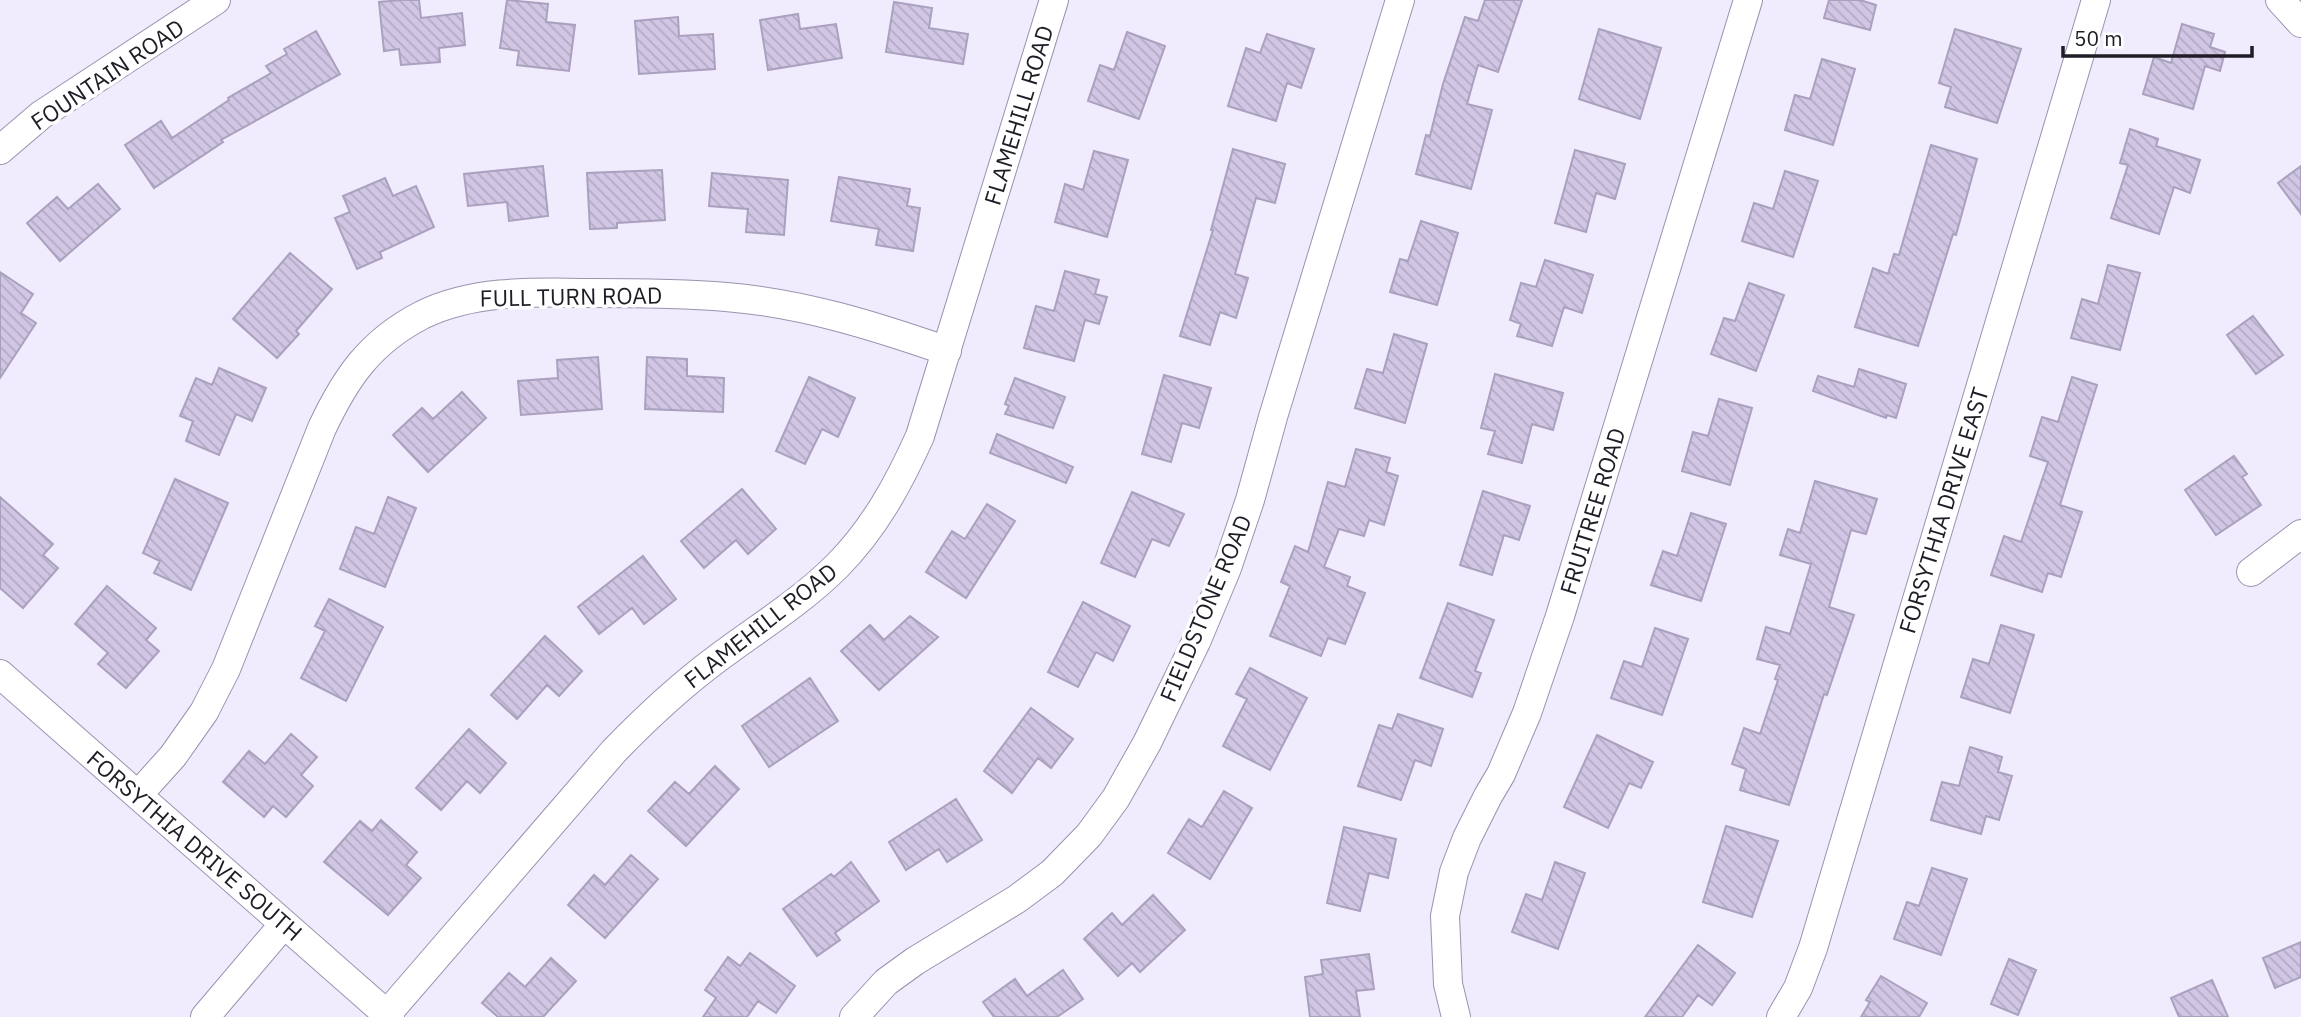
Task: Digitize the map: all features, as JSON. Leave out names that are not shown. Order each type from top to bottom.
[{"type":"street","name":"FOUNTAIN ROAD","points":[[0,150],[41,115],[216,0]]},
{"type":"street","name":"FLAMEHILL ROAD","points":[[389,1015],[614,751],[644,720],[719,657],[794,605],[837,566],[866,533],[900,482],[920,436],[1054,0]]},
{"type":"street","name":"FIELDSTONE ROAD","points":[[854,1017],[886,982],[915,961],[1017,899],[1052,873],[1089,835],[1116,798],[1147,743],[1196,642],[1231,557],[1400,0]]},
{"type":"street","name":"FRUITREE ROAD","points":[[1456,1017],[1448,984],[1445,916],[1454,872],[1527,713],[1560,616],[1748,0]]},
{"type":"street","name":"FORSYTHIA DRIVE EAST","points":[[1781,1017],[1798,988],[1812,948],[2096,0]]},
{"type":"street","points":[[2280,0],[2301,23]]},
{"type":"street","name":"FULL TURN ROAD","points":[[138,795],[181,745],[204,712],[226,669],[322,428],[341,390],[356,368],[384,340],[421,316],[460,300],[489,295],[574,292],[729,297],[874,325],[947,351]]},
{"type":"street","points":[[2251,572],[2301,534]]},
{"type":"street","name":"FORSYTHIA DRIVE SOUTH","points":[[3,683],[138,795],[389,1015]]},
{"type":"street","points":[[205,1017],[284,923]]},
{"type":"building","points":[[419,0],[421,18],[462,13],[465,45],[439,48],[440,62],[401,65],[399,49],[384,51],[379,2]]},
{"type":"building","points":[[507,0],[548,4],[546,22],[575,25],[569,71],[517,65],[519,51],[500,48]]},
{"type":"building","points":[[1485,0],[1522,0],[1498,72],[1478,65],[1467,104],[1492,110],[1471,189],[1416,174],[1465,17],[1478,21]]},
{"type":"building","points":[[1829,0],[1860,0],[1876,5],[1870,30],[1824,18]]},
{"type":"building","points":[[894,2],[932,8],[929,28],[968,34],[963,64],[886,52]]},
{"type":"building","points":[[798,14],[800,29],[836,24],[842,58],[768,70],[760,20]]},
{"type":"building","points":[[678,17],[679,36],[713,34],[715,69],[639,74],[635,21]]},
{"type":"building","points":[[2182,24],[2214,34],[2210,47],[2225,52],[2220,71],[2205,66],[2193,109],[2143,94],[2154,57],[2171,63]]},
{"type":"building","points":[[1599,29],[1661,48],[1640,119],[1579,99]]},
{"type":"building","points":[[1955,29],[2021,49],[1997,123],[1945,107],[1951,87],[1939,83]]},
{"type":"building","points":[[316,31],[340,74],[221,140],[223,142],[154,188],[125,145],[161,121],[172,138],[229,100],[228,98],[271,73],[266,66],[287,54],[284,49]]},
{"type":"building","points":[[1127,32],[1165,46],[1139,119],[1088,101],[1100,65],[1114,70]]},
{"type":"building","points":[[1267,34],[1314,49],[1301,88],[1287,83],[1276,121],[1228,106],[1246,48],[1260,53]]},
{"type":"building","points":[[1822,59],[1855,69],[1833,145],[1785,130],[1795,95],[1810,99]]},
{"type":"building","points":[[2130,129],[2158,139],[2156,146],[2200,160],[2190,193],[2174,187],[2159,234],[2111,218],[2128,165],[2120,163]]},
{"type":"building","points":[[1931,145],[1977,159],[1956,235],[1953,234],[1918,346],[1855,327],[1873,268],[1888,274],[1894,254],[1899,255]]},
{"type":"building","points":[[1233,149],[1285,164],[1275,203],[1256,198],[1235,274],[1248,278],[1236,318],[1220,312],[1210,345],[1180,336],[1213,230]]},
{"type":"building","points":[[1575,150],[1625,164],[1615,199],[1596,193],[1586,232],[1555,223]]},
{"type":"building","points":[[1094,151],[1128,160],[1107,237],[1055,222],[1065,184],[1083,190]]},
{"type":"building","points":[[543,166],[548,216],[509,221],[507,202],[468,206],[464,174]]},
{"type":"building","points":[[2301,166],[2301,214],[2278,183]]},
{"type":"building","points":[[662,170],[665,220],[617,223],[617,228],[590,229],[587,173]]},
{"type":"building","points":[[1785,171],[1818,181],[1793,257],[1742,241],[1754,203],[1773,209]]},
{"type":"building","points":[[712,173],[788,180],[784,235],[746,232],[748,209],[709,206]]},
{"type":"building","points":[[839,177],[910,189],[907,206],[920,208],[913,251],[876,245],[879,229],[831,221]]},
{"type":"building","points":[[385,178],[393,196],[416,186],[434,227],[380,252],[382,258],[357,269],[335,218],[350,212],[343,196]]},
{"type":"building","points":[[98,184],[120,209],[60,261],[27,223],[57,197],[68,209]]},
{"type":"building","points":[[1421,221],[1458,233],[1437,305],[1390,292],[1400,259],[1408,261]]},
{"type":"building","points":[[290,253],[332,289],[296,331],[299,334],[277,358],[233,319]]},
{"type":"building","points":[[1545,260],[1593,275],[1582,313],[1564,307],[1552,346],[1517,336],[1521,324],[1510,320],[1521,283],[1536,287]]},
{"type":"building","points":[[2108,265],[2140,273],[2120,350],[2071,338],[2082,299],[2098,304]]},
{"type":"building","points":[[1065,271],[1099,280],[1095,294],[1107,297],[1099,324],[1085,320],[1074,361],[1024,348],[1036,306],[1054,311]]},
{"type":"building","points":[[0,272],[33,294],[21,313],[36,323],[0,378]]},
{"type":"building","points":[[1749,283],[1784,295],[1756,371],[1711,354],[1724,318],[1735,321]]},
{"type":"building","points":[[2253,316],[2283,355],[2256,374],[2227,335]]},
{"type":"building","points":[[1394,334],[1427,344],[1405,423],[1355,408],[1367,369],[1383,373]]},
{"type":"building","points":[[598,357],[602,409],[521,415],[518,381],[558,378],[557,360]]},
{"type":"building","points":[[647,357],[687,359],[687,376],[724,378],[723,412],[645,409]]},
{"type":"building","points":[[219,368],[266,388],[252,421],[236,414],[219,455],[186,441],[193,421],[180,416],[196,378],[212,385]]},
{"type":"building","points":[[1859,369],[1906,384],[1896,418],[1887,415],[1886,418],[1813,391],[1818,376],[1854,387]]},
{"type":"building","points":[[1495,374],[1563,393],[1553,430],[1532,424],[1522,463],[1488,454],[1495,431],[1481,428]]},
{"type":"building","points":[[1164,375],[1211,388],[1199,428],[1182,423],[1171,462],[1142,454]]},
{"type":"building","points":[[809,377],[855,398],[838,437],[822,429],[805,464],[776,451]]},
{"type":"building","points":[[2072,377],[2097,385],[2060,505],[2082,512],[2061,577],[2048,573],[2042,592],[1991,575],[2004,536],[2021,542],[2048,462],[2030,456],[2042,417],[2058,422]]},
{"type":"building","points":[[1015,378],[1065,397],[1053,428],[1005,414],[1009,406],[1005,404]]},
{"type":"building","points":[[462,392],[486,418],[428,472],[393,435],[422,408],[433,419]]},
{"type":"building","points":[[1719,399],[1752,408],[1730,485],[1682,471],[1693,432],[1708,436]]},
{"type":"building","points":[[997,434],[1073,467],[1066,483],[990,453]]},
{"type":"building","points":[[1356,449],[1390,458],[1386,472],[1398,476],[1384,525],[1369,520],[1364,536],[1339,529],[1324,567],[1350,577],[1347,586],[1365,593],[1345,644],[1328,638],[1321,656],[1270,636],[1290,586],[1281,582],[1295,546],[1308,552],[1328,482],[1345,487]]},
{"type":"building","points":[[2234,456],[2247,474],[2242,477],[2261,505],[2216,535],[2185,490]]},
{"type":"building","points":[[175,479],[228,503],[191,590],[154,573],[160,561],[143,553]]},
{"type":"building","points":[[1815,481],[1877,499],[1866,534],[1851,530],[1829,607],[1854,615],[1827,695],[1824,694],[1789,805],[1740,790],[1746,769],[1732,764],[1744,728],[1760,734],[1778,680],[1775,679],[1780,665],[1757,659],[1766,627],[1790,634],[1811,564],[1780,555],[1788,529],[1800,533]]},
{"type":"building","points":[[742,489],[776,529],[748,554],[736,540],[704,568],[681,541]]},
{"type":"building","points":[[1483,491],[1530,506],[1519,540],[1504,535],[1492,575],[1460,565]]},
{"type":"building","points":[[1132,492],[1184,514],[1169,546],[1152,539],[1135,577],[1101,563]]},
{"type":"building","points":[[0,497],[53,544],[43,555],[58,568],[23,608],[0,588]]},
{"type":"building","points":[[388,497],[416,508],[385,587],[340,569],[356,527],[374,534]]},
{"type":"building","points":[[987,504],[1015,521],[966,598],[926,572],[952,531],[965,539]]},
{"type":"building","points":[[1691,513],[1726,524],[1701,601],[1651,585],[1663,551],[1677,556]]},
{"type":"building","points":[[643,556],[676,599],[644,624],[632,608],[599,634],[578,607]]},
{"type":"building","points":[[107,586],[156,628],[146,640],[159,651],[126,688],[98,664],[108,653],[75,624]]},
{"type":"building","points":[[329,599],[383,627],[346,701],[301,678],[325,631],[315,626]]},
{"type":"building","points":[[1083,602],[1130,626],[1113,661],[1096,652],[1078,687],[1048,672]]},
{"type":"building","points":[[1448,603],[1494,620],[1475,671],[1481,673],[1472,697],[1420,678]]},
{"type":"building","points":[[910,616],[938,637],[879,690],[841,651],[870,625],[884,640]]},
{"type":"building","points":[[2001,625],[2034,635],[2010,713],[1961,697],[1973,659],[1989,664]]},
{"type":"building","points":[[1655,628],[1688,639],[1662,715],[1611,698],[1624,661],[1642,667]]},
{"type":"building","points":[[545,636],[582,671],[559,696],[547,685],[517,719],[491,695]]},
{"type":"building","points":[[1250,668],[1307,698],[1270,770],[1223,746],[1247,699],[1236,694]]},
{"type":"building","points":[[810,678],[838,721],[769,767],[742,726]]},
{"type":"building","points":[[1031,708],[1073,739],[1051,768],[1038,758],[1012,793],[984,771]]},
{"type":"building","points":[[1398,714],[1443,729],[1431,766],[1415,760],[1401,800],[1358,786],[1379,725],[1392,729]]},
{"type":"building","points":[[469,729],[506,763],[480,793],[467,781],[441,810],[416,788]]},
{"type":"building","points":[[291,734],[317,757],[301,775],[313,786],[286,817],[273,806],[264,817],[223,782],[249,751],[265,764]]},
{"type":"building","points":[[1597,735],[1653,762],[1641,788],[1629,783],[1608,828],[1564,807]]},
{"type":"building","points":[[1970,747],[2002,757],[1998,772],[2012,776],[1999,820],[1986,816],[1981,834],[1931,820],[1942,782],[1959,786]]},
{"type":"building","points":[[715,766],[739,789],[686,846],[648,811],[675,782],[689,794]]},
{"type":"building","points":[[1224,791],[1252,808],[1210,879],[1168,853],[1189,819],[1202,827]]},
{"type":"building","points":[[956,799],[982,840],[947,862],[939,849],[906,870],[889,842]]},
{"type":"building","points":[[381,820],[417,852],[406,865],[421,878],[388,915],[324,862],[360,821],[372,831]]},
{"type":"building","points":[[1726,826],[1778,841],[1752,917],[1703,902]]},
{"type":"building","points":[[1344,827],[1396,839],[1388,878],[1369,873],[1360,911],[1327,903]]},
{"type":"building","points":[[631,855],[658,879],[605,938],[568,905],[594,875],[605,885]]},
{"type":"building","points":[[851,862],[879,901],[835,933],[840,940],[817,956],[783,909],[831,874],[834,877]]},
{"type":"building","points":[[1555,862],[1585,873],[1558,949],[1512,932],[1526,894],[1542,900]]},
{"type":"building","points":[[1932,868],[1967,879],[1941,955],[1894,939],[1907,902],[1919,906]]},
{"type":"building","points":[[1153,895],[1185,930],[1140,972],[1132,963],[1118,976],[1084,939],[1112,913],[1122,925]]},
{"type":"building","points":[[2301,942],[2301,977],[2275,988],[2263,958]]},
{"type":"building","points":[[1698,945],[1735,973],[1712,1005],[1698,995],[1682,1017],[1645,1017]]},
{"type":"building","points":[[750,953],[795,986],[776,1013],[758,1001],[747,1017],[703,1017],[716,998],[705,990],[728,957],[740,966]]},
{"type":"building","points":[[1369,954],[1374,989],[1356,991],[1360,1017],[1310,1017],[1305,977],[1323,974],[1321,960]]},
{"type":"building","points":[[551,958],[576,981],[543,1017],[498,1017],[482,1003],[509,973],[525,987]]},
{"type":"building","points":[[2009,959],[2036,970],[2018,1015],[1991,1004]]},
{"type":"building","points":[[1063,970],[1083,999],[1057,1017],[994,1017],[983,1002],[1015,979],[1027,996]]},
{"type":"building","points":[[1881,976],[1927,1003],[1919,1017],[1861,1017],[1870,1002],[1866,1000]]},
{"type":"building","points":[[2212,980],[2228,1017],[2179,1017],[2171,998]]}]
